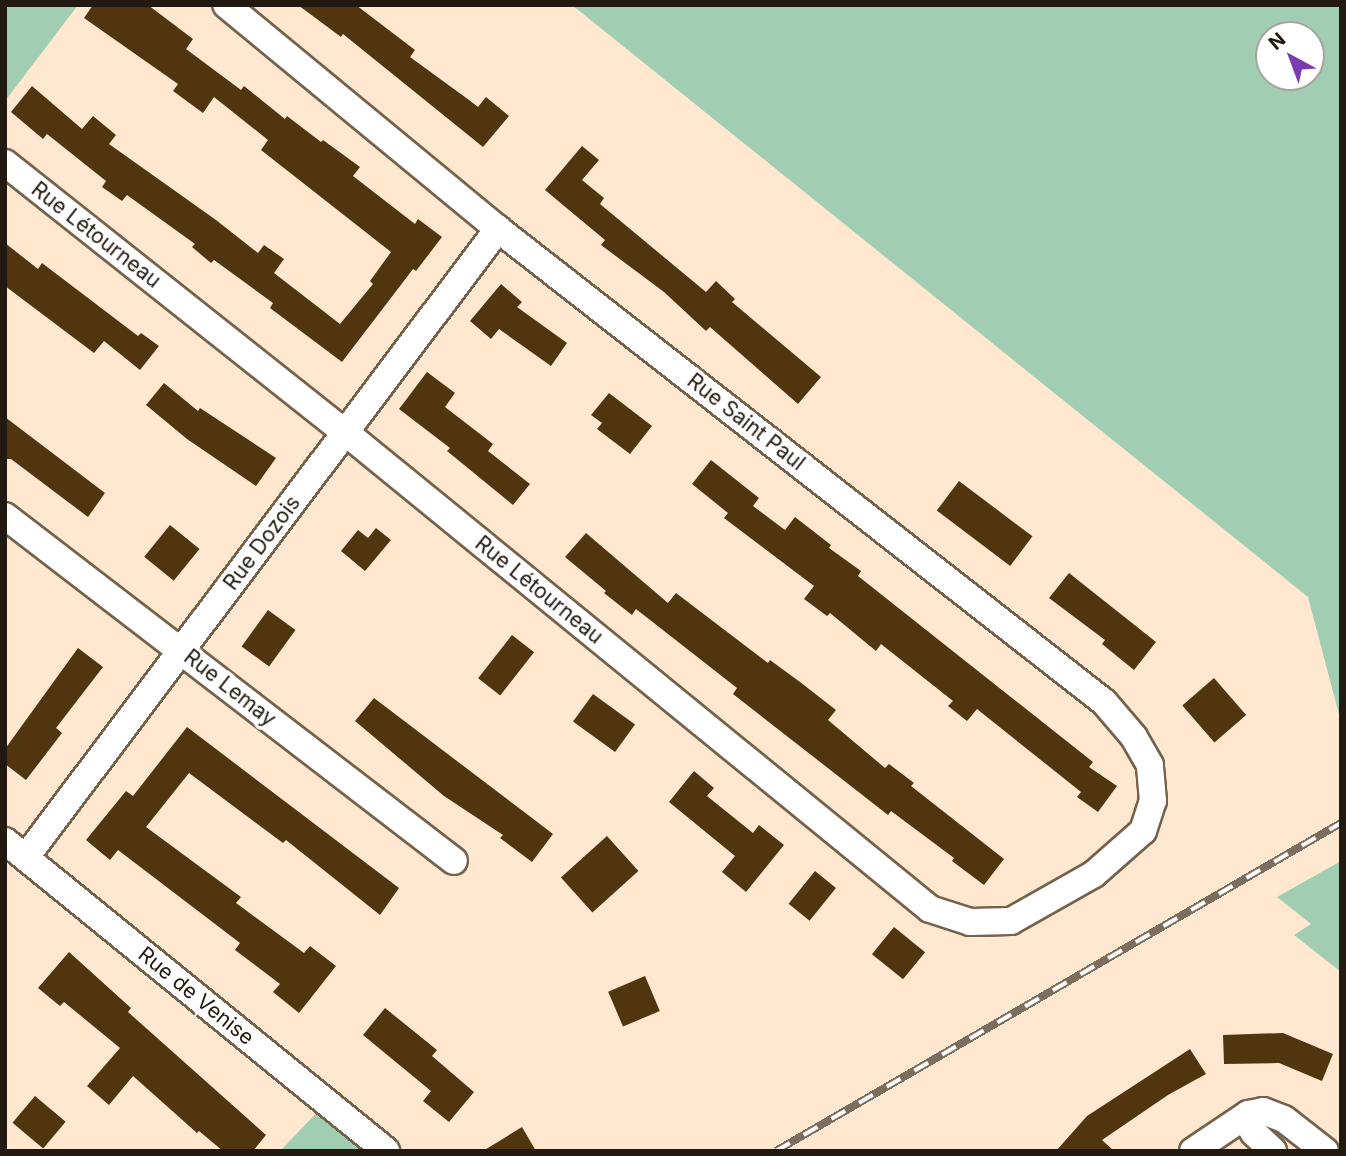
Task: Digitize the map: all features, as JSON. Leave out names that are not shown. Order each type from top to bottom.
[{"type":"street","name":"Rue Saint Paul","points":[[226,5],[498,229],[1104,702],[1134,737],[1150,765],[1153,801],[1143,831],[1094,874]]},
{"type":"street","name":"Rue Létourneau","points":[[5,163],[345,432],[930,909],[970,922],[1011,921],[1094,874]]},
{"type":"street","name":"Rue Dozois","points":[[26,857],[498,229]]},
{"type":"street","name":"Rue Lemay","points":[[5,516],[454,861]]},
{"type":"street","name":"Rue de Venise","points":[[5,841],[386,1151]]},
{"type":"street","points":[[1193,1151],[1255,1112],[1277,1114],[1325,1151]]},
{"type":"street","points":[[1244,1118],[1254,1133],[1273,1151]]},
{"type":"green space","points":[[5,5],[78,5],[5,101]]},
{"type":"green space","points":[[572,5],[1341,5],[1341,722],[1308,597]]},
{"type":"green space","points":[[1341,861],[1341,972],[1294,935],[1311,924],[1277,897]]},
{"type":"green space","points":[[327,1102],[384,1151],[280,1151]]},
{"type":"building","points":[[93,5],[148,5],[193,39],[186,49],[241,90],[244,86],[285,119],[287,116],[360,167],[353,176],[415,224],[418,219],[442,237],[416,271],[413,269],[342,362],[270,308],[273,303],[214,260],[211,263],[192,247],[195,244],[127,195],[122,201],[102,187],[106,181],[47,134],[43,139],[11,112],[32,86],[82,129],[93,116],[116,135],[109,144],[258,253],[264,245],[284,259],[274,273],[340,324],[373,284],[370,281],[391,252],[261,150],[268,140],[214,97],[203,113],[173,91],[178,84],[84,18]]},
{"type":"building","points":[[298,5],[356,5],[415,50],[410,57],[478,107],[486,97],[509,116],[483,147],[343,34],[341,37]]},
{"type":"building","points":[[582,146],[599,160],[582,180],[604,198],[600,204],[706,292],[716,281],[735,299],[732,302],[821,377],[798,404],[710,327],[706,331],[664,292],[601,245],[605,240],[545,190]]},
{"type":"building","points":[[5,243],[38,269],[42,263],[138,336],[141,333],[159,346],[140,370],[104,341],[94,353],[5,286]]},
{"type":"building","points":[[501,284],[522,302],[517,307],[567,343],[551,366],[499,329],[491,339],[470,321]]},
{"type":"building","points":[[427,372],[455,393],[445,407],[493,444],[488,451],[530,484],[513,505],[447,451],[450,448],[399,409]]},
{"type":"building","points":[[164,383],[198,411],[200,408],[276,458],[256,486],[187,439],[146,405]]},
{"type":"building","points":[[609,393],[652,426],[630,454],[597,429],[602,423],[591,415]]},
{"type":"building","points":[[5,417],[105,493],[88,517],[11,459],[5,459]]},
{"type":"building","points":[[711,460],[759,498],[753,506],[785,530],[795,517],[831,545],[829,548],[861,571],[858,576],[1093,762],[1089,767],[1117,786],[1098,812],[1077,797],[1081,792],[977,709],[967,721],[948,706],[953,701],[881,644],[876,651],[830,613],[827,616],[804,599],[814,586],[724,518],[728,513],[692,484]]},
{"type":"building","points":[[959,481],[1032,536],[1010,566],[937,511]]},
{"type":"building","points":[[170,525],[200,549],[174,581],[144,557]]},
{"type":"building","points":[[376,528],[391,540],[365,571],[341,551],[358,530],[368,538]]},
{"type":"building","points":[[586,533],[668,603],[676,593],[768,663],[770,660],[836,710],[828,720],[885,768],[889,764],[914,783],[911,786],[1004,859],[984,885],[952,861],[954,858],[891,811],[888,815],[733,694],[737,688],[636,609],[632,615],[604,593],[606,591],[565,557]]},
{"type":"building","points":[[1069,573],[1156,642],[1134,670],[1102,644],[1105,640],[1049,598]]},
{"type":"building","points":[[268,610],[296,630],[269,666],[242,646]]},
{"type":"building","points":[[512,635],[534,652],[500,696],[478,678]]},
{"type":"building","points":[[78,648],[103,667],[56,728],[62,733],[26,780],[5,764],[5,749]]},
{"type":"building","points":[[1214,678],[1246,715],[1214,743],[1182,706]]},
{"type":"building","points":[[593,694],[635,725],[615,752],[573,722]]},
{"type":"building","points":[[374,698],[553,834],[532,862],[500,838],[503,835],[444,796],[355,721]]},
{"type":"building","points":[[187,727],[399,888],[380,915],[286,840],[283,843],[189,773],[146,827],[241,897],[236,903],[304,953],[310,946],[336,966],[299,1013],[273,992],[280,984],[235,950],[240,943],[118,850],[110,860],[86,840],[126,791],[133,796]]},
{"type":"building","points":[[694,771],[714,788],[707,796],[753,833],[759,825],[784,845],[746,892],[722,872],[735,856],[669,802]]},
{"type":"building","points":[[607,836],[638,871],[592,912],[561,877]]},
{"type":"building","points":[[815,871],[836,888],[810,921],[789,904]]},
{"type":"building","points":[[894,927],[925,952],[903,979],[872,954]]},
{"type":"building","points":[[69,952],[131,1008],[128,1012],[266,1135],[253,1151],[223,1151],[199,1131],[197,1133],[133,1076],[109,1105],[87,1086],[120,1048],[64,1002],[60,1006],[38,988]]},
{"type":"building","points":[[645,976],[660,1011],[623,1027],[608,992]]},
{"type":"building","points":[[385,1008],[437,1050],[432,1056],[474,1092],[449,1122],[423,1101],[431,1091],[363,1035]]},
{"type":"building","points":[[1283,1033],[1333,1054],[1322,1081],[1279,1063],[1224,1064],[1223,1035]]},
{"type":"building","points":[[1190,1049],[1206,1074],[1168,1095],[1102,1140],[1114,1151],[1056,1151],[1087,1116]]},
{"type":"building","points":[[35,1096],[66,1122],[43,1149],[13,1123]]},
{"type":"building","points":[[522,1127],[536,1151],[483,1151]]},
{"type":"railway","points":[[776,1151],[1341,823]]}]
